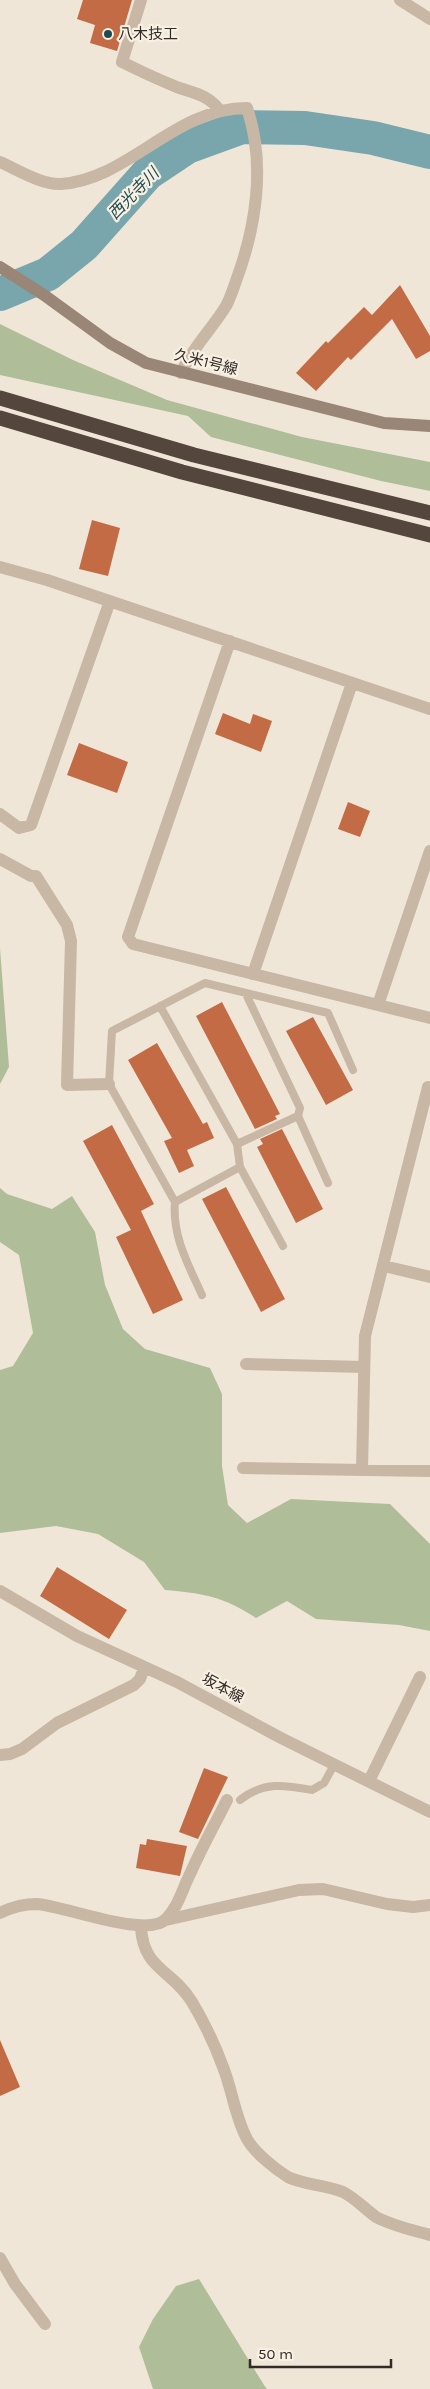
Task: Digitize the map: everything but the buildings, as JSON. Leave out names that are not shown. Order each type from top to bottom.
[{"type":"highway","points":[[0,398],[194,455],[430,513]]},
{"type":"highway","points":[[0,418],[182,472],[430,535]]},
{"type":"street","points":[[141,0],[122,62],[175,86],[202,94],[214,102],[220,110]]},
{"type":"street","points":[[400,0],[430,19]]},
{"type":"street","points":[[0,162],[49,182],[61,184],[100,175],[172,130],[220,110],[247,108],[254,139],[257,197],[246,256],[226,305],[187,358],[181,373]]},
{"type":"street","name":"久米1号線","points":[[5,269],[44,294],[110,343],[146,363],[384,423],[430,426]]},
{"type":"street","points":[[0,567],[110,601],[430,709]]},
{"type":"street","points":[[0,814],[19,828],[31,825],[110,601]]},
{"type":"street","points":[[230,641],[128,937],[133,944],[430,1018]]},
{"type":"street","points":[[253,974],[352,683]]},
{"type":"street","points":[[378,1005],[430,851]]},
{"type":"street","points":[[0,859],[30,876],[36,876],[67,925],[71,941],[67,1085],[109,1084]]},
{"type":"street","points":[[362,1470],[365,1336],[428,1087],[430,1088]]},
{"type":"street","points":[[384,1266],[430,1277]]},
{"type":"street","points":[[246,1364],[364,1367]]},
{"type":"street","points":[[243,1468],[430,1471]]},
{"type":"street","name":"坂本線","points":[[0,1592],[78,1636],[177,1682],[334,1765],[430,1812]]},
{"type":"street","points":[[0,1755],[10,1754],[22,1749],[57,1723],[134,1685],[140,1679],[144,1668]]},
{"type":"street","points":[[369,1781],[420,1677]]},
{"type":"street","points":[[166,1920],[179,1900],[226,1800]]},
{"type":"street","points":[[0,1913],[16,1905],[36,1904],[70,1909],[122,1924],[141,1926],[299,1890],[323,1889],[387,1904],[413,1907],[430,1906]]},
{"type":"street","points":[[141,1926],[145,1949],[152,1964],[169,1975],[190,1999],[199,2014],[223,2066],[247,2139],[262,2155],[289,2178],[344,2193],[378,2217],[403,2228],[430,2235]]},
{"type":"street","points":[[0,2258],[15,2284],[45,2324]]},
{"type":"lane","points":[[202,1295],[176,1237],[173,1218],[174,1202],[109,1084],[112,1031],[205,983],[328,1013],[353,1070]]},
{"type":"lane","points":[[246,994],[300,1108],[298,1116],[328,1183]]},
{"type":"lane","points":[[160,1006],[237,1144],[240,1167],[283,1246]]},
{"type":"lane","points":[[237,1144],[298,1116]]},
{"type":"lane","points":[[174,1202],[240,1167]]},
{"type":"lane","points":[[240,1800],[249,1792],[278,1784],[312,1790],[324,1783],[334,1765]]},
{"type":"green space","points":[[0,324],[73,360],[167,400],[302,437],[430,462],[430,491],[381,481],[211,437],[188,416],[0,375]]},
{"type":"green space","points":[[0,948],[9,1067],[0,1084]]},
{"type":"green space","points":[[0,1188],[7,1194],[52,1209],[72,1196],[95,1232],[105,1285],[123,1329],[145,1349],[210,1368],[222,1394],[222,1466],[228,1505],[247,1523],[291,1499],[390,1504],[430,1544],[430,1631],[399,1625],[316,1619],[287,1601],[256,1618],[234,1605],[213,1597],[165,1590],[144,1562],[98,1534],[56,1526],[0,1533],[0,1370],[13,1366],[33,1333],[19,1255],[0,1242]]},
{"type":"green space","points":[[199,2279],[267,2389],[153,2389],[139,2347],[153,2319],[176,2286]]},
{"type":"waterway","name":"西光寺川","points":[[0,294],[48,274],[84,245],[148,173],[187,147],[242,127],[305,128],[373,138],[430,152]]},
{"type":"place","name":"八木技工","points":[[108,34]]}]
